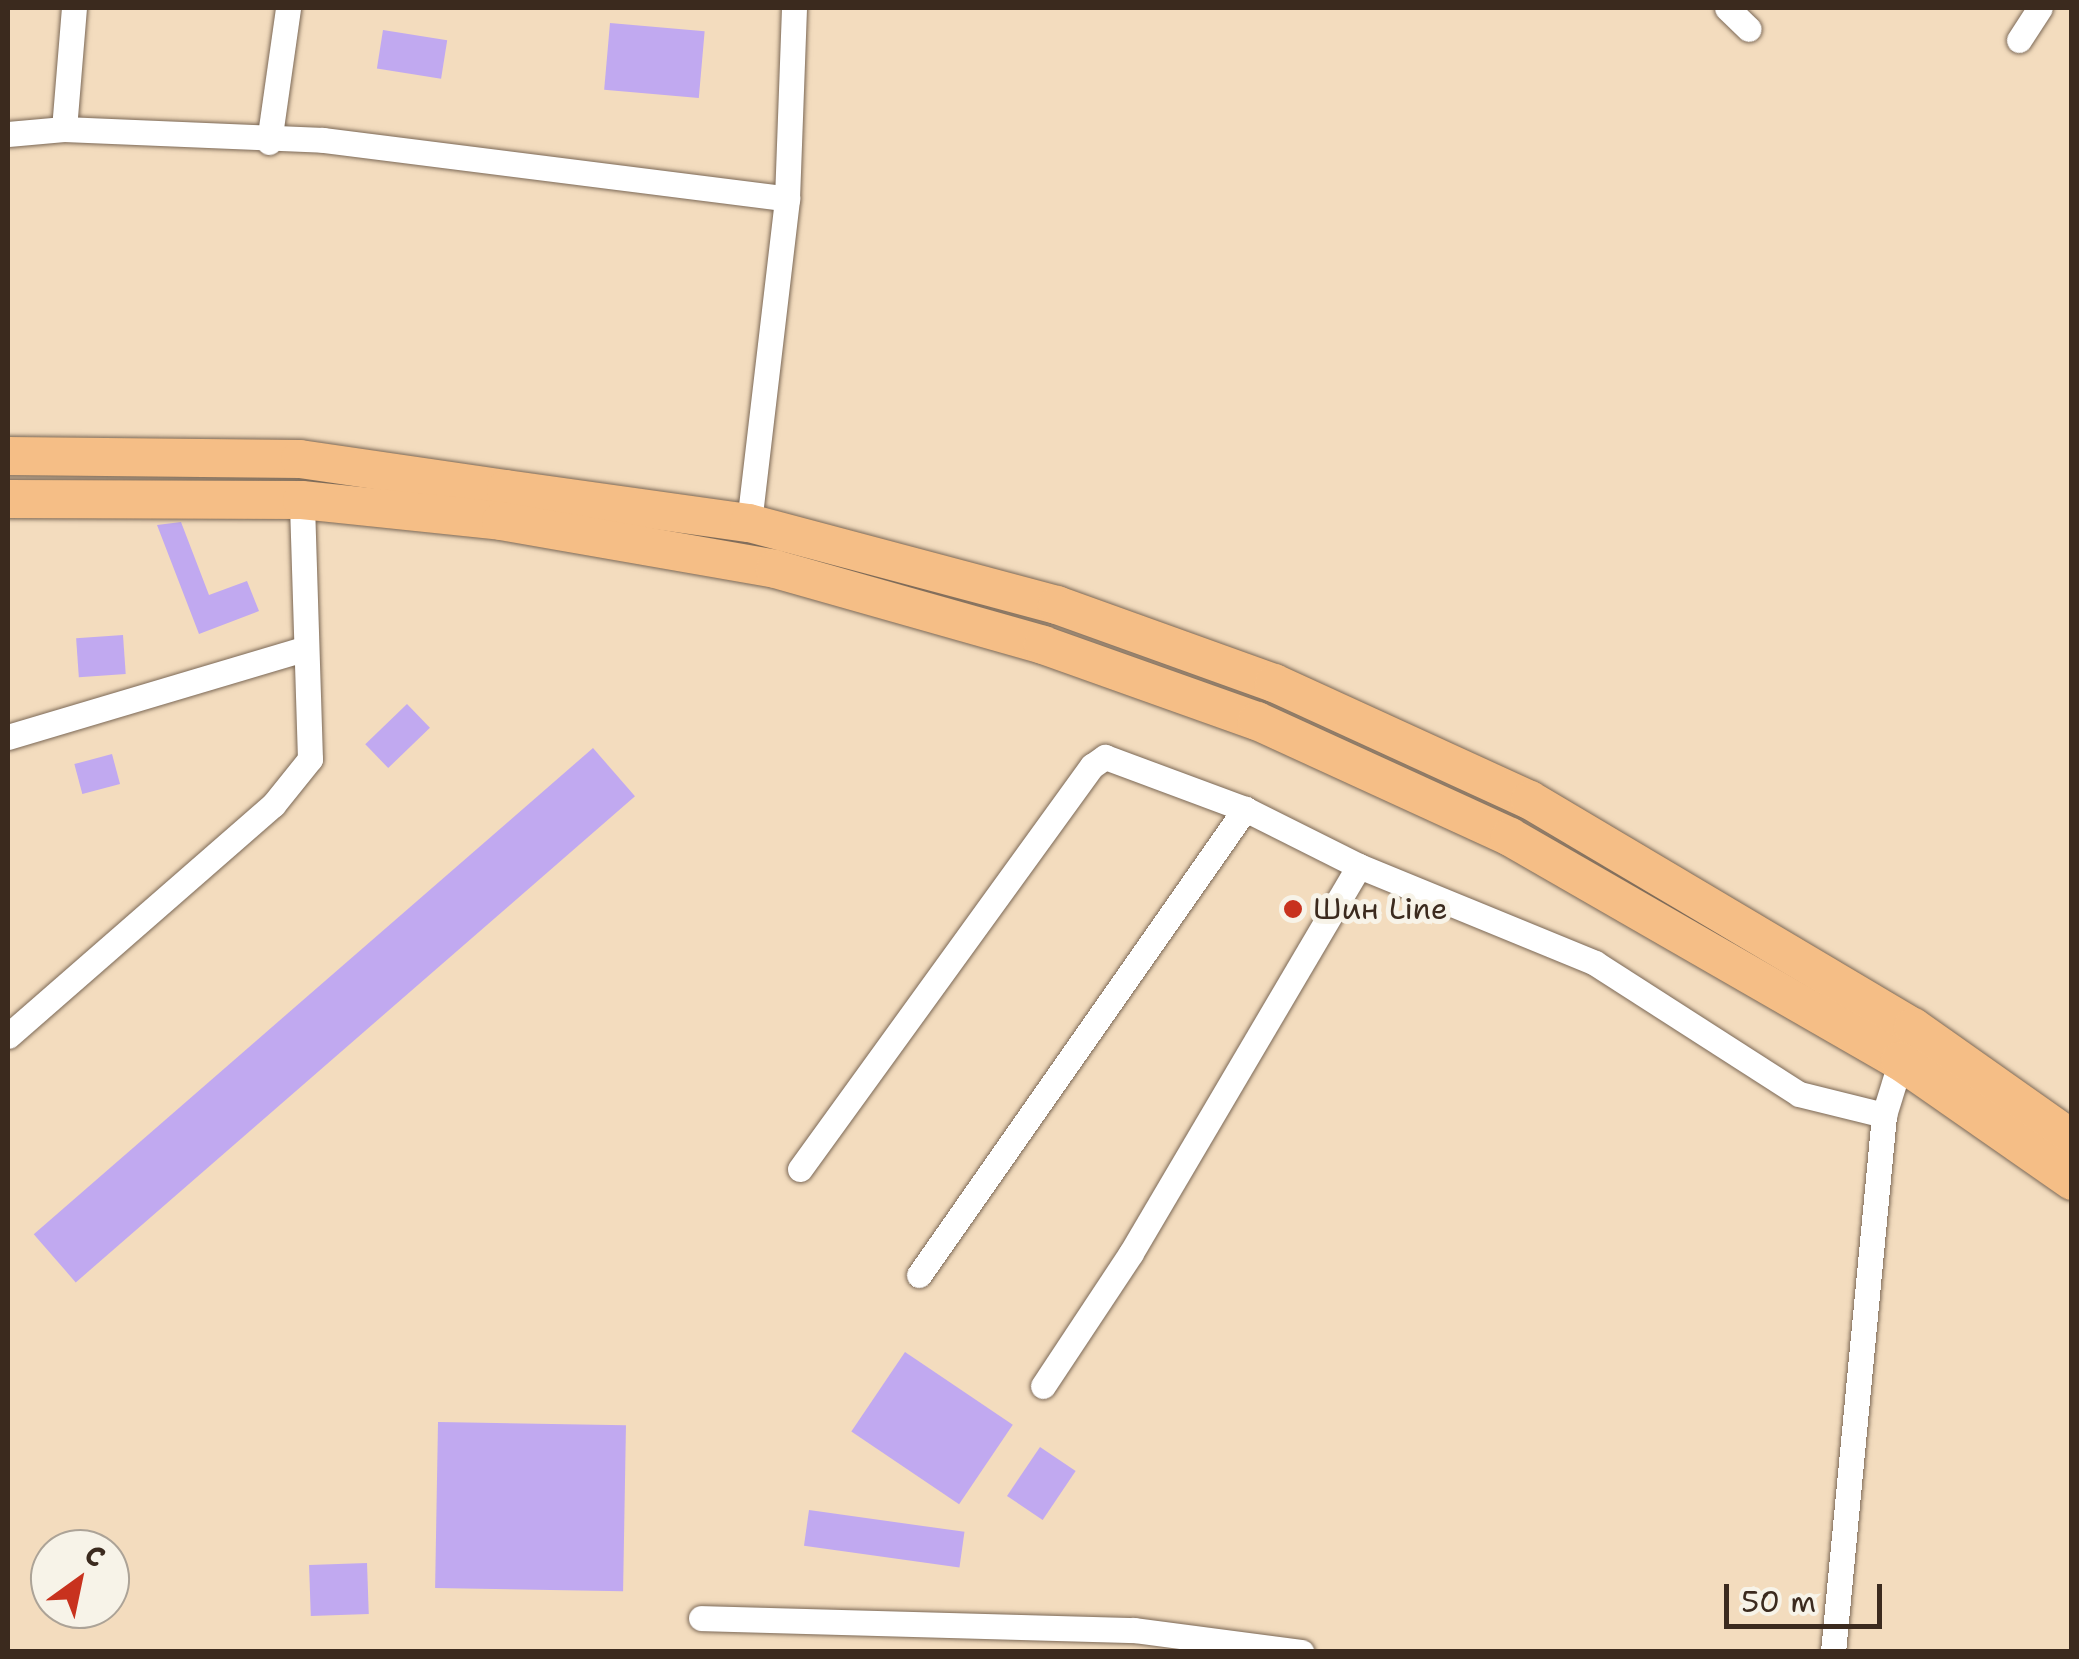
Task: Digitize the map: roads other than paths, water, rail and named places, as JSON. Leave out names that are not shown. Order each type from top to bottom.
[{"type":"highway","points":[[8,456],[300,459],[749,523],[1057,606],[1200,654],[1388,732],[1530,800],[1906,1044],[2072,1182]]},
{"type":"highway","points":[[8,499],[302,500],[501,521],[775,568],[1185,694],[1370,770],[1510,837],[1906,1044],[2072,1140]]},
{"type":"street","points":[[64,129],[74,8]]},
{"type":"street","points":[[269,142],[288,8]]},
{"type":"street","points":[[749,523],[787,199],[794,8]]},
{"type":"street","points":[[1727,8],[1750,29]]},
{"type":"street","points":[[2019,40],[2040,8]]},
{"type":"street","points":[[8,134],[64,129],[269,142],[323,140],[787,199]]},
{"type":"street","points":[[8,1036],[273,805],[310,759],[302,500]]},
{"type":"street","points":[[8,737],[304,649]]},
{"type":"street","points":[[800,1170],[1092,766],[1118,758],[1244,809],[1359,866],[1594,963],[1799,1094],[1884,1115]]},
{"type":"street","points":[[920,1275],[1244,809]]},
{"type":"street","points":[[1043,1386],[1131,1253],[1359,866]]},
{"type":"street","points":[[1833,1652],[1884,1115],[1906,1044]]},
{"type":"street","points":[[701,1618],[1302,1652]]},
{"type":"place","name":"Шин Line","points":[[1293,909]]}]
